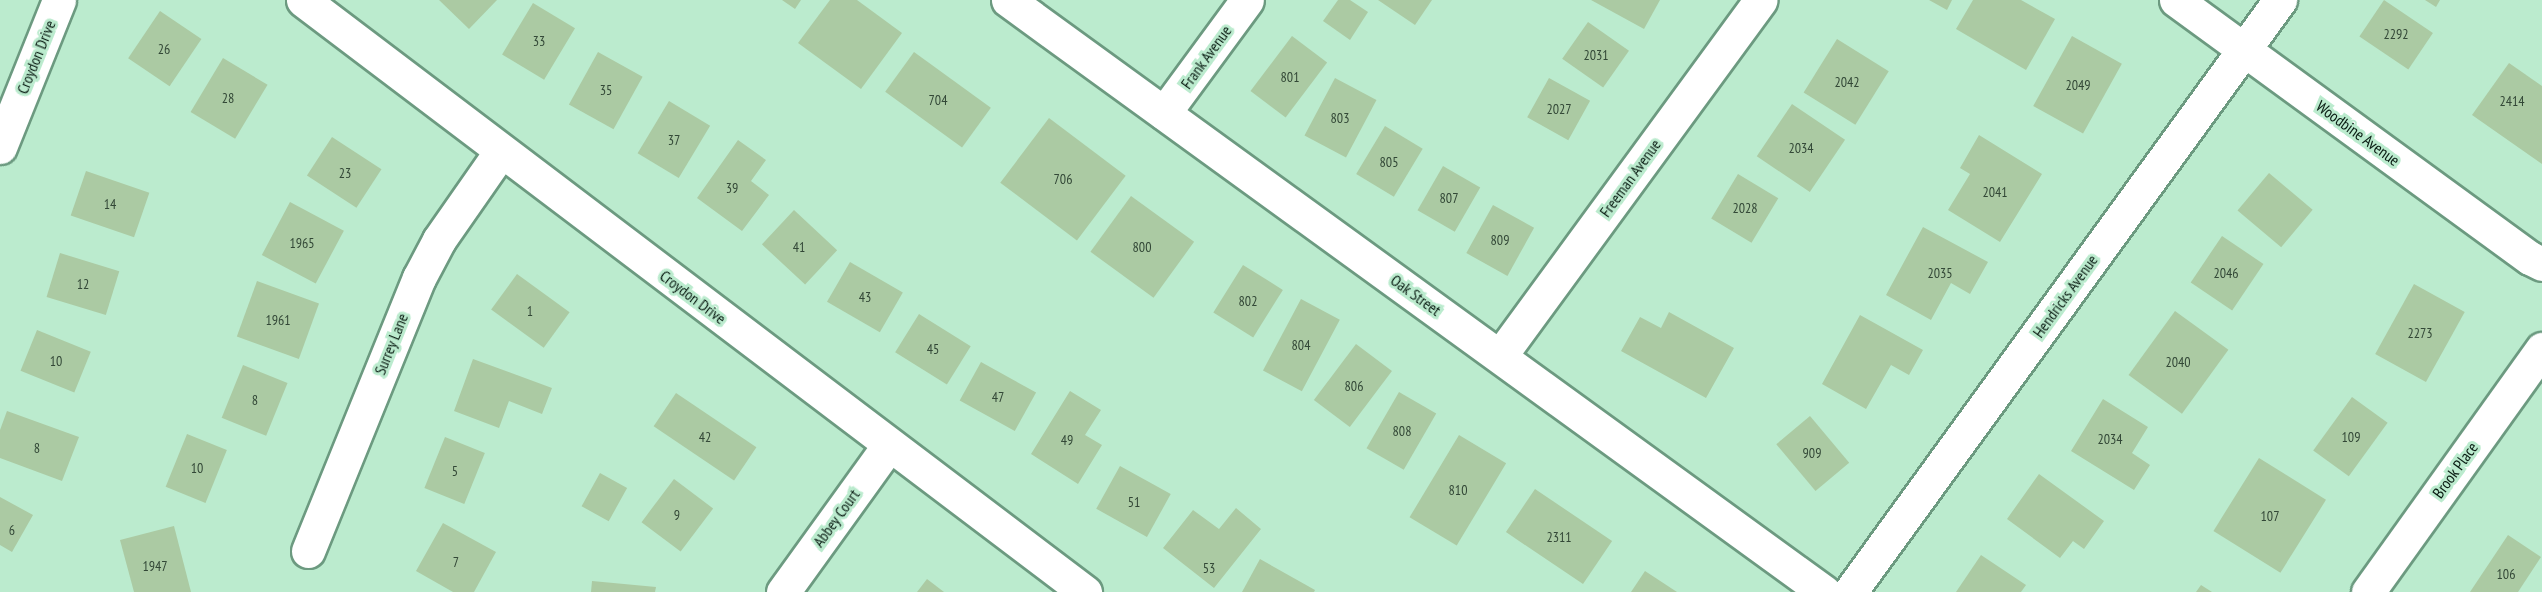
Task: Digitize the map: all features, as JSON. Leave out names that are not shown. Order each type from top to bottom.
[{"type":"street","name":"Croydon Drive","points":[[0,147],[59,0]]},
{"type":"street","name":"Croydon Drive","points":[[303,0],[1085,592]]},
{"type":"street","name":"Oak Street","points":[[1008,0],[1824,592]]},
{"type":"street","name":"Frank Avenue","points":[[1164,113],[1247,0]]},
{"type":"street","name":"Freeman Avenue","points":[[1500,356],[1761,0]]},
{"type":"street","name":"Woodbine Avenue","points":[[2176,0],[2530,258],[2542,264]]},
{"type":"street","name":"Hendricks Avenue","points":[[1850,592],[2280,0]]},
{"type":"street","name":"Surrey Lane","points":[[308,552],[419,278],[438,240],[501,151]]},
{"type":"street","name":"Brook Place","points":[[2368,592],[2542,349]]},
{"type":"street","name":"Abbey Court","points":[[783,592],[889,445]]},
{"type":"building","points":[[439,0],[497,0],[469,29]]},
{"type":"building","points":[[782,0],[801,0],[795,9]]},
{"type":"building","points":[[830,0],[857,0],[902,33],[861,89],[798,43]]},
{"type":"building","points":[[1338,0],[1350,0],[1368,12],[1350,40],[1323,21]]},
{"type":"building","points":[[1378,0],[1432,0],[1415,25]]},
{"type":"building","points":[[1591,0],[1660,0],[1644,29]]},
{"type":"building","points":[[1929,0],[1952,0],[1947,10]]},
{"type":"building","points":[[1973,0],[2021,0],[2055,19],[2026,70],[1956,29]]},
{"type":"building","points":[[2384,0],[2433,33],[2408,69],[2359,36]]},
{"type":"building","points":[[2425,0],[2440,0],[2436,7]]},
{"type":"building","points":[[533,3],[575,28],[544,80],[502,54]]},
{"type":"building","points":[[160,11],[201,39],[170,86],[128,58]]},
{"type":"building","points":[[1588,22],[1629,51],[1603,88],[1562,59]]},
{"type":"building","points":[[1292,36],[1327,62],[1286,118],[1250,91]]},
{"type":"building","points":[[2072,36],[2122,64],[2083,134],[2033,106]]},
{"type":"building","points":[[1837,39],[1889,71],[1855,125],[1804,92]]},
{"type":"building","points":[[598,52],[643,77],[614,129],[569,104]]},
{"type":"building","points":[[914,52],[991,108],[962,147],[885,92]]},
{"type":"building","points":[[223,58],[268,85],[235,139],[191,112]]},
{"type":"building","points":[[2509,63],[2542,86],[2542,164],[2472,115]]},
{"type":"building","points":[[1335,78],[1376,100],[1346,157],[1304,135]]},
{"type":"building","points":[[1549,78],[1590,101],[1568,140],[1527,117]]},
{"type":"building","points":[[669,101],[710,126],[679,178],[638,153]]},
{"type":"building","points":[[1792,104],[1845,140],[1810,192],[1757,156]]},
{"type":"building","points":[[1049,118],[1126,176],[1077,240],[1000,183]]},
{"type":"building","points":[[1385,126],[1423,149],[1394,197],[1356,174]]},
{"type":"building","points":[[1979,135],[2042,174],[2000,242],[1948,210],[1970,174],[1960,168]]},
{"type":"building","points":[[332,137],[381,169],[356,208],[307,176]]},
{"type":"building","points":[[738,140],[766,160],[751,181],[769,195],[742,231],[697,198]]},
{"type":"building","points":[[1443,166],[1480,188],[1455,232],[1418,210]]},
{"type":"building","points":[[86,171],[149,193],[134,237],[71,215]]},
{"type":"building","points":[[2269,173],[2313,210],[2281,247],[2238,211]]},
{"type":"building","points":[[1738,174],[1778,198],[1752,243],[1711,219]]},
{"type":"building","points":[[1131,196],[1194,242],[1154,298],[1090,252]]},
{"type":"building","points":[[290,202],[344,231],[316,284],[262,255]]},
{"type":"building","points":[[1493,205],[1534,228],[1507,276],[1466,253]]},
{"type":"building","points":[[794,210],[837,250],[805,285],[762,244]]},
{"type":"building","points":[[1923,227],[1988,262],[1970,294],[1951,283],[1931,320],[1886,295]]},
{"type":"building","points":[[2222,236],[2263,264],[2232,310],[2191,282]]},
{"type":"building","points":[[60,253],[119,271],[106,315],[47,297]]},
{"type":"building","points":[[850,262],[903,292],[880,332],[827,302]]},
{"type":"building","points":[[1243,265],[1283,290],[1253,337],[1213,312]]},
{"type":"building","points":[[517,274],[570,312],[544,348],[491,310]]},
{"type":"building","points":[[257,281],[319,304],[299,359],[237,336]]},
{"type":"building","points":[[2414,284],[2465,312],[2426,382],[2375,354]]},
{"type":"building","points":[[1301,299],[1340,320],[1302,391],[1263,371]]},
{"type":"building","points":[[2175,311],[2228,350],[2182,414],[2129,375]]},
{"type":"building","points":[[1669,312],[1734,348],[1706,398],[1621,351],[1640,317],[1661,328]]},
{"type":"building","points":[[919,314],[971,346],[947,384],[895,352]]},
{"type":"building","points":[[1860,315],[1923,350],[1909,375],[1891,365],[1866,409],[1822,384]]},
{"type":"building","points":[[37,330],[91,352],[74,393],[21,371]]},
{"type":"building","points":[[1356,344],[1392,371],[1350,427],[1314,400]]},
{"type":"building","points":[[473,359],[552,388],[542,414],[509,401],[499,428],[454,411]]},
{"type":"building","points":[[981,362],[1036,393],[1015,431],[960,400]]},
{"type":"building","points":[[243,365],[288,383],[266,436],[222,418]]},
{"type":"building","points":[[1070,391],[1101,410],[1085,435],[1102,445],[1078,484],[1031,454]]},
{"type":"building","points":[[1399,392],[1436,414],[1404,470],[1366,448]]},
{"type":"building","points":[[676,393],[756,447],[734,480],[654,426]]},
{"type":"building","points":[[2352,397],[2388,423],[2349,476],[2313,450]]},
{"type":"building","points":[[2103,399],[2148,427],[2132,453],[2150,465],[2134,490],[2071,451]]},
{"type":"building","points":[[7,411],[79,437],[62,481],[0,458],[0,430]]},
{"type":"building","points":[[1810,416],[1849,463],[1816,491],[1776,444]]},
{"type":"building","points":[[187,434],[227,450],[206,503],[166,487]]},
{"type":"building","points":[[1459,435],[1506,463],[1457,546],[1410,517]]},
{"type":"building","points":[[445,437],[485,453],[464,504],[424,488]]},
{"type":"building","points":[[2259,458],[2326,500],[2280,573],[2213,531]]},
{"type":"building","points":[[1120,466],[1171,494],[1147,537],[1096,509]]},
{"type":"building","points":[[600,473],[627,488],[609,521],[582,506]]},
{"type":"building","points":[[2039,474],[2104,521],[2084,549],[2073,541],[2060,558],[2007,519]]},
{"type":"building","points":[[674,479],[713,508],[681,552],[642,522]]},
{"type":"building","points":[[1535,489],[1612,541],[1583,584],[1506,532]]},
{"type":"building","points":[[0,497],[33,515],[12,552],[0,545]]},
{"type":"building","points":[[1236,508],[1261,529],[1214,588],[1163,548],[1193,510],[1219,529]]},
{"type":"building","points":[[443,523],[496,552],[474,592],[453,592],[416,571]]},
{"type":"building","points":[[174,526],[191,592],[134,592],[120,540]]},
{"type":"building","points":[[2508,535],[2541,557],[2518,592],[2470,592]]},
{"type":"building","points":[[1981,555],[2026,585],[2021,592],[1956,592]]},
{"type":"building","points":[[1260,559],[1315,590],[1314,592],[1242,592]]},
{"type":"building","points":[[1645,571],[1677,592],[1631,592]]},
{"type":"building","points":[[927,579],[944,592],[917,592]]},
{"type":"building","points":[[592,581],[656,587],[655,592],[591,592]]},
{"type":"building","points":[[2201,585],[2212,592],[2196,592]]}]
